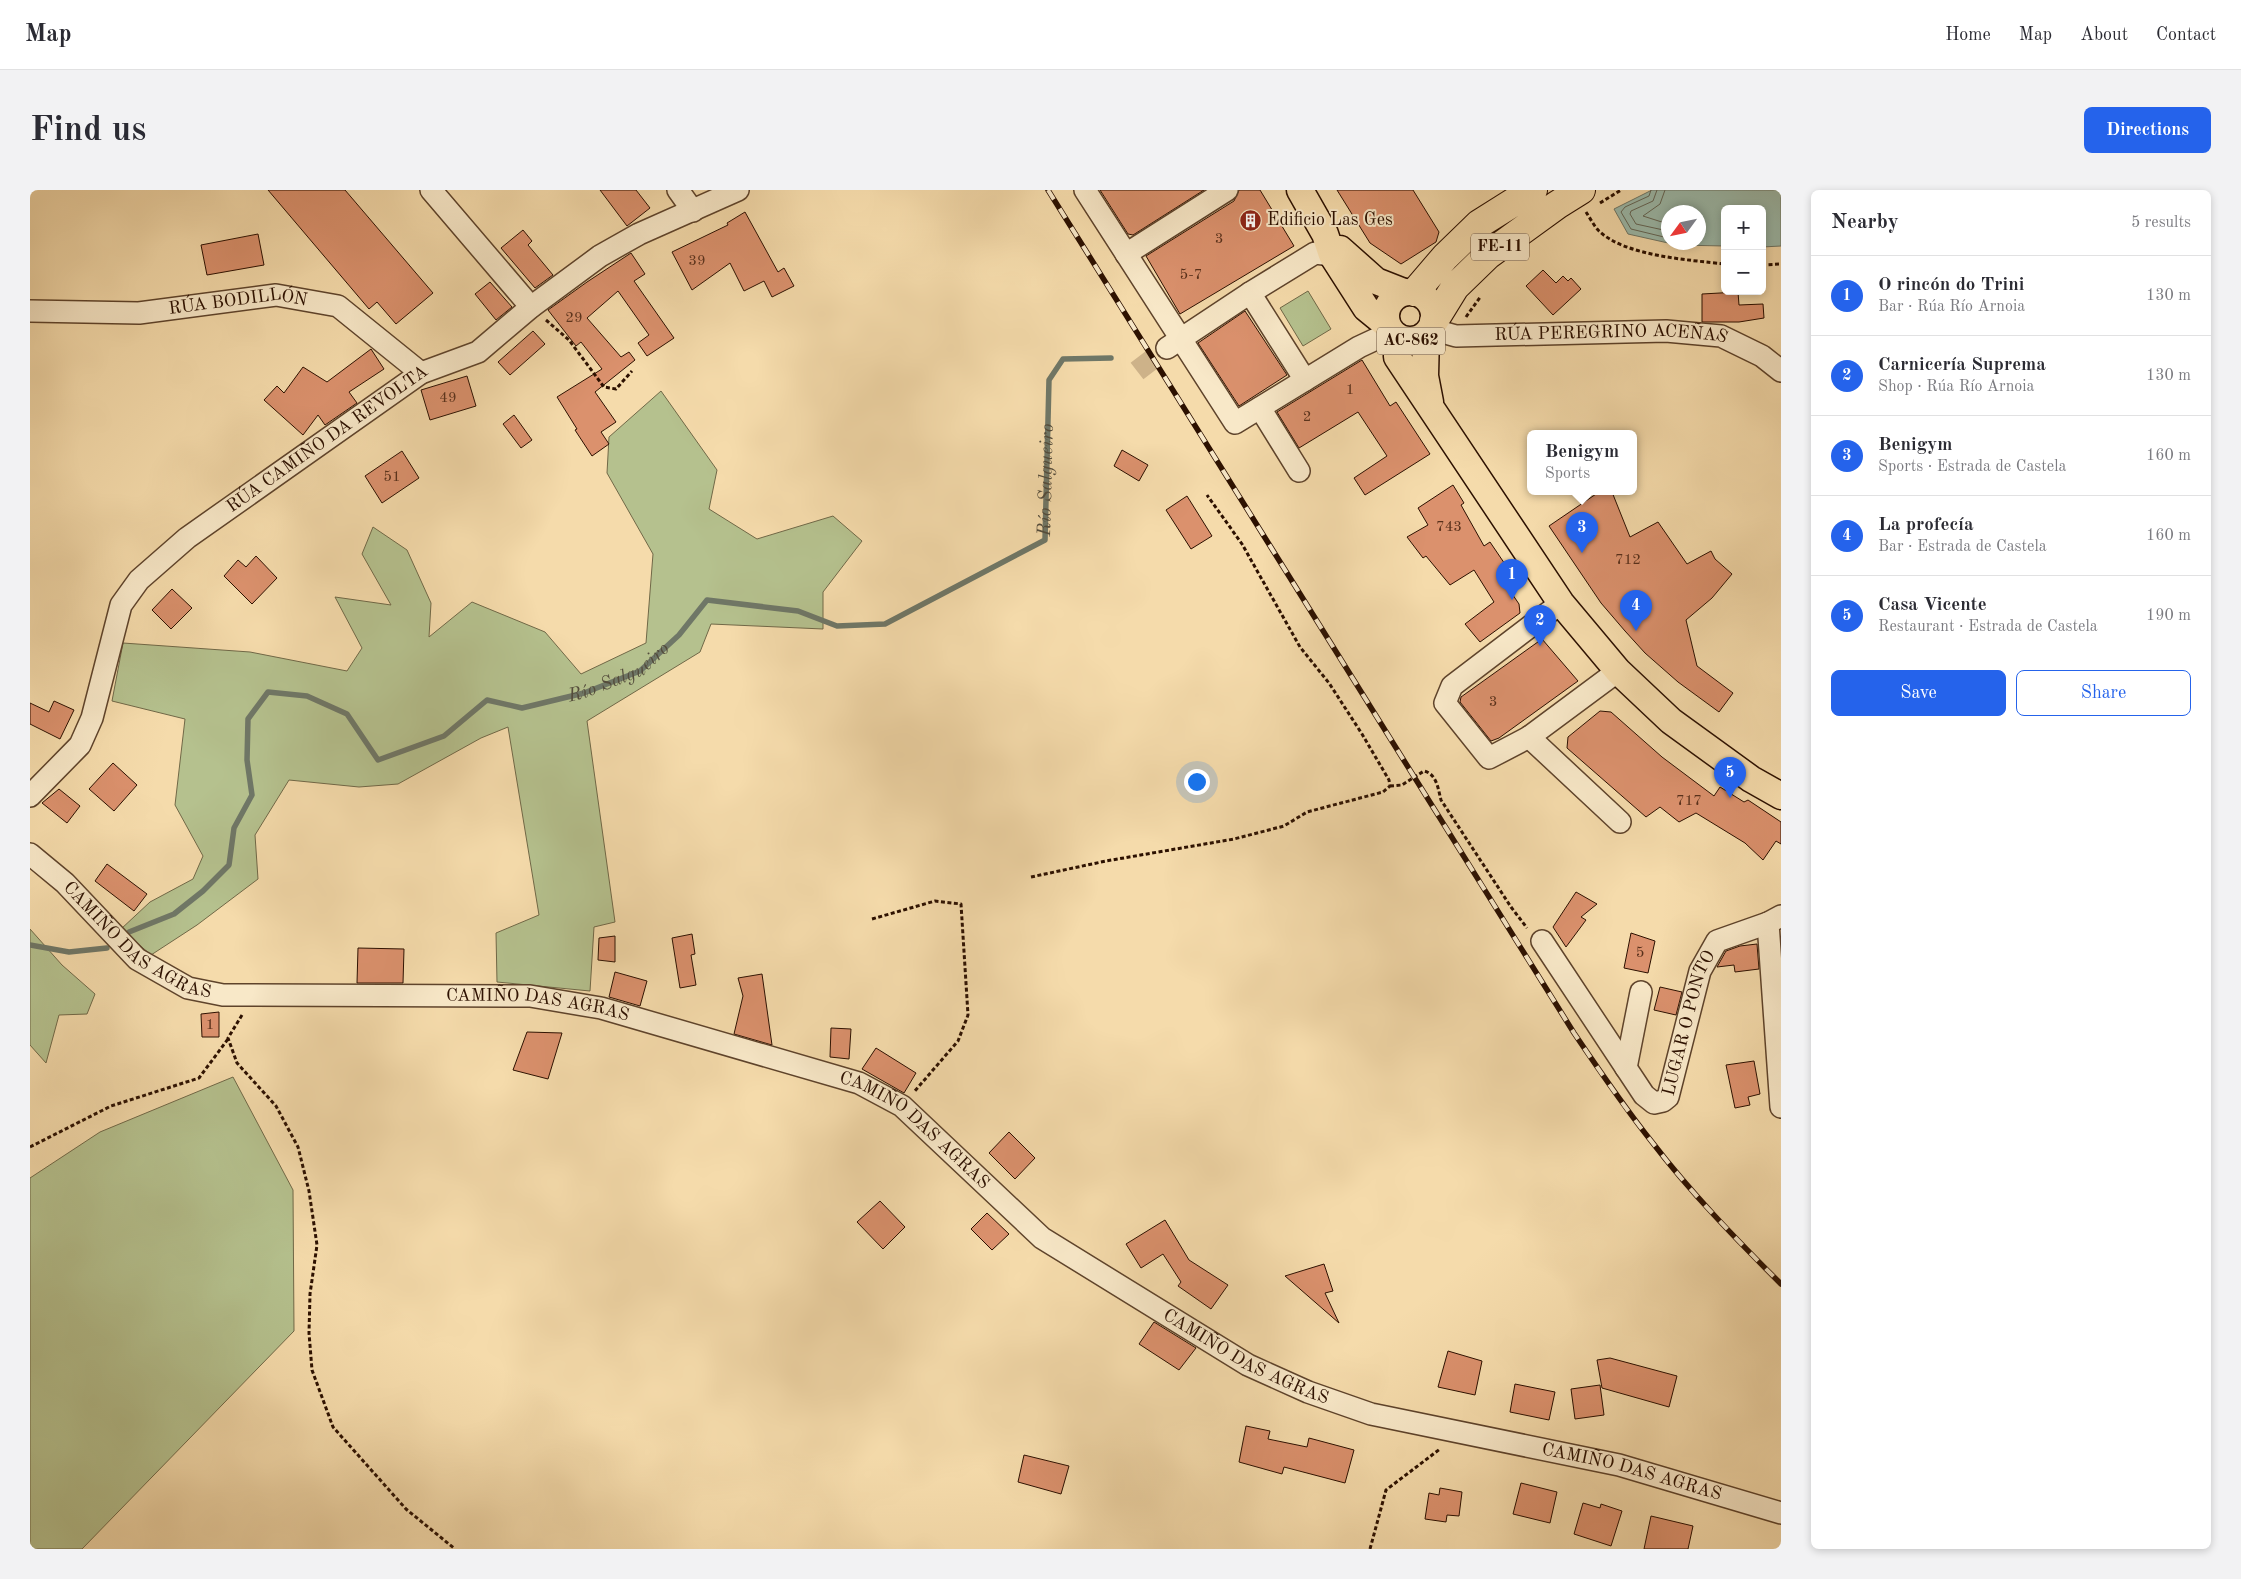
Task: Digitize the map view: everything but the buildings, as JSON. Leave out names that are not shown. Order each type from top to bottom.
[{"type":"highway","name":"FE-11","points":[[1409,292],[1479,224],[1533,190]]},
{"type":"highway","name":"FE-11","points":[[1437,330],[1455,288],[1488,256],[1557,205],[1582,205]]},
{"type":"main road","name":"AC-862","points":[[1300,190],[1329,245],[1366,308],[1392,332],[1411,340],[1437,330]]},
{"type":"main road","name":"AC-862","points":[[1329,245],[1376,281],[1428,299],[1435,314],[1437,330],[1425,376],[1430,405]]},
{"type":"main road","name":"AC-862","points":[[1409,292],[1396,296],[1390,302],[1386,318],[1392,332],[1397,357],[1560,604],[1618,671],[1671,720],[1751,779],[1781,796]]},
{"type":"street","points":[[431,190],[531,307]]},
{"type":"street","points":[[678,190],[693,211]]},
{"type":"street","name":"RÚA CAMIÑO DA REVOLTA","points":[[30,796],[80,745],[92,718],[121,606],[139,580],[187,538],[421,373],[478,352],[531,307],[600,256],[639,234],[693,211],[716,195],[738,190]]},
{"type":"street","points":[[1085,190],[1126,254],[1174,337],[1235,423],[1359,347],[1392,332]]},
{"type":"street","points":[[1126,254],[1226,190]]},
{"type":"street","points":[[1174,337],[1329,245]]},
{"type":"street","points":[[1174,337],[1329,245]]},
{"type":"street","points":[[1250,293],[1305,380]]},
{"type":"street","name":"RÚA BODILLÓN","points":[[30,311],[139,313],[276,295],[338,306],[421,373]]},
{"type":"street","name":"RÚA PEREGRINO ACEÑAS","points":[[1437,330],[1666,331],[1721,336],[1762,356],[1781,372]]},
{"type":"street","points":[[1260,408],[1299,471]]},
{"type":"street","points":[[1560,604],[1452,686],[1445,702],[1489,758],[1529,737],[1618,671]]},
{"type":"street","points":[[1529,737],[1620,822]]},
{"type":"street","name":"CAMIÑO DAS AGRAS","points":[[30,854],[65,883],[137,959],[188,988],[223,995],[530,996],[601,1008],[858,1083],[902,1106],[1042,1238],[1248,1365],[1308,1392],[1371,1414],[1619,1465],[1781,1513]]},
{"type":"street","name":"LUGAR O PONTO","points":[[1542,941],[1644,1095],[1654,1103],[1663,1101],[1668,1097],[1700,971],[1717,941],[1774,919],[1781,1107]]},
{"type":"street","points":[[1626,1068],[1641,992]]},
{"type":"path","points":[[1621,190],[1582,205],[1599,230],[1617,244],[1665,256],[1721,263]]},
{"type":"path","points":[[1766,265],[1781,264]]},
{"type":"path","points":[[1437,330],[1471,309],[1485,292]]},
{"type":"path","points":[[531,307],[569,340],[604,387],[616,388],[632,371]]},
{"type":"path","points":[[1207,495],[1242,544],[1300,647],[1328,683],[1362,734],[1389,780],[1390,786]]},
{"type":"path","points":[[1031,876],[1234,839],[1284,826],[1307,812],[1383,792],[1390,786],[1402,784],[1424,771],[1429,772],[1437,782],[1441,800],[1511,907],[1534,937],[1542,941]]},
{"type":"path","points":[[872,919],[935,901],[960,904],[968,1015],[958,1041],[902,1106]]},
{"type":"path","points":[[30,1147],[111,1106],[199,1078],[228,1038],[254,995]]},
{"type":"path","points":[[228,1038],[237,1063],[276,1106],[298,1147],[309,1191],[317,1245],[310,1294],[309,1333],[312,1370],[333,1427],[406,1509],[455,1549]]},
{"type":"path","points":[[1370,1549],[1386,1490],[1461,1433]]},
{"type":"green space","points":[[1308,291],[1331,329],[1303,346],[1280,308]]},
{"type":"green space","points":[[661,391],[717,470],[709,509],[757,539],[833,516],[862,541],[823,592],[823,629],[711,624],[700,652],[587,721],[615,922],[594,927],[590,991],[497,982],[496,933],[539,915],[508,727],[481,738],[398,784],[359,787],[289,780],[255,835],[258,879],[197,925],[151,955],[121,929],[150,902],[193,879],[203,856],[175,805],[185,719],[112,701],[123,643],[250,652],[347,671],[362,648],[335,597],[391,605],[362,554],[373,527],[407,550],[431,603],[429,637],[472,602],[545,632],[581,674],[646,643],[653,554],[607,473],[609,437]]},
{"type":"green space","points":[[30,929],[62,965],[95,994],[87,1014],[59,1015],[46,1063],[30,1045]]},
{"type":"green space","points":[[233,1077],[293,1190],[294,1331],[82,1549],[30,1549],[30,1178],[100,1132]]},
{"type":"water","points":[[1652,190],[1781,190],[1781,246],[1766,247],[1766,205],[1721,205],[1721,246],[1706,246],[1706,205],[1661,205],[1661,241],[1628,234],[1614,209]]},
{"type":"waterway","name":"Río Salgueiro","points":[[129,932],[174,914],[203,891],[229,865],[234,828],[252,795],[247,760],[248,719],[268,692],[307,696],[347,714],[378,760],[444,736],[487,700],[522,708],[584,693],[640,671],[679,635],[707,600],[798,611],[837,626],[885,624],[1045,540],[1049,380],[1063,359],[1111,358]]},
{"type":"waterway","name":"Río Salgueiro","points":[[30,945],[69,952],[107,948]]},
{"type":"tunnel","points":[[1137,371],[1167,348]]},
{"type":"railway","points":[[1048,190],[1574,1033],[1622,1102],[1667,1161],[1714,1215],[1781,1284]]},
{"type":"place","name":"Edificio Las Ges","points":[[1251,220]]},
{"type":"place","name":"Benigym","points":[[1582,553]]},
{"type":"place","name":"O rincón do Trini","points":[[1512,600]]},
{"type":"place","name":"La profecía","points":[[1636,631]]},
{"type":"place","name":"Carnicería Suprema","points":[[1540,646]]},
{"type":"place","name":"Casa Vicente","points":[[1730,798]]}]
